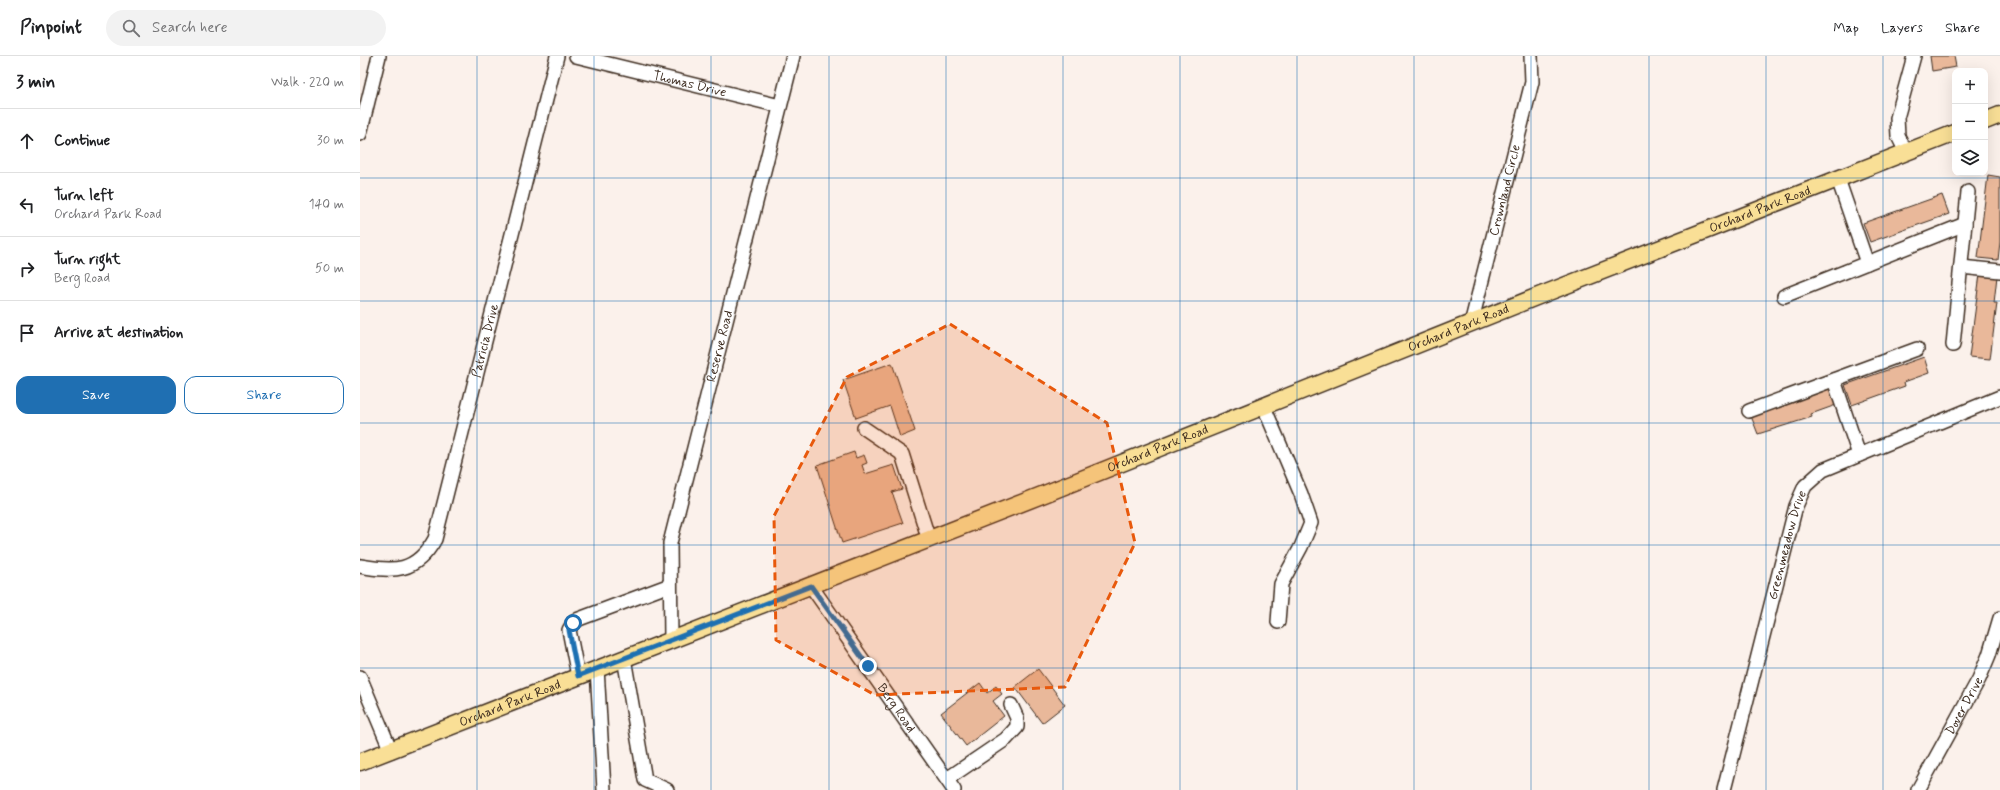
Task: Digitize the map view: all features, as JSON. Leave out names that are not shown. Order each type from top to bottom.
[{"type":"main road","points":[[1988,120],[2000,115]]},
{"type":"main road","name":"Orchard Park Road","points":[[360,762],[597,668],[929,540],[1952,134]]},
{"type":"street","points":[[360,134],[379,56]]},
{"type":"street","name":"Patricia Drive","points":[[360,566],[384,570],[398,570],[421,559],[435,540],[557,56]]},
{"type":"street","name":"Thomas Drive","points":[[576,56],[780,106]]},
{"type":"street","name":"Reserve Road","points":[[670,640],[670,543],[793,56]]},
{"type":"street","name":"Crownland Circle","points":[[1471,324],[1532,82],[1531,56]]},
{"type":"street","points":[[1906,152],[1898,136],[1897,118],[1914,56]]},
{"type":"street","points":[[1838,179],[1867,263]]},
{"type":"street","points":[[1953,345],[1968,192]]},
{"type":"street","points":[[1784,296],[1965,224]]},
{"type":"street","points":[[1961,267],[2000,270]]},
{"type":"street","points":[[1750,411],[1917,349]]},
{"type":"street","points":[[1834,380],[1859,454]]},
{"type":"street","name":"Greenmeadow Drive","points":[[1724,790],[1800,495],[1813,478],[1823,470],[2000,397]]},
{"type":"street","points":[[1264,407],[1301,494],[1311,523],[1301,547],[1281,584],[1278,622]]},
{"type":"street","points":[[864,428],[902,454],[929,540]]},
{"type":"street","points":[[578,676],[569,630],[573,623],[579,619],[670,585]]},
{"type":"street","name":"Berg Road","points":[[811,586],[950,785]]},
{"type":"street","name":"Dover Drive","points":[[1918,790],[1979,679],[1989,655],[2000,618]]},
{"type":"street","points":[[624,658],[645,780],[667,790]]},
{"type":"street","points":[[597,668],[604,790]]},
{"type":"street","points":[[360,677],[390,751]]},
{"type":"street","points":[[950,785],[1006,739],[1017,727],[1017,718],[1010,705]]},
{"type":"highlighted area","points":[[950,324],[1107,423],[1135,543],[1065,687],[875,695],[776,640],[774,516],[847,377]]},
{"type":"building","points":[[1930,56],[1954,56],[1956,67],[1932,71]]},
{"type":"building","points":[[1988,175],[2000,177],[2000,242],[1998,260],[1978,258]]},
{"type":"building","points":[[1942,195],[1949,214],[1870,242],[1863,223]]},
{"type":"building","points":[[1980,274],[1997,276],[1994,303],[1997,303],[1990,359],[1969,357]]},
{"type":"building","points":[[1924,357],[1929,373],[1904,382],[1905,386],[1852,405],[1845,385]]},
{"type":"building","points":[[892,363],[915,431],[900,437],[890,406],[856,418],[843,380]]},
{"type":"building","points":[[1830,388],[1836,405],[1811,414],[1812,417],[1758,434],[1751,416]]},
{"type":"building","points":[[854,452],[856,458],[864,455],[867,463],[862,465],[865,474],[894,465],[902,489],[892,492],[903,523],[842,543],[817,465]]},
{"type":"building","points":[[1038,669],[1065,705],[1042,723],[1015,687]]},
{"type":"building","points":[[980,683],[987,693],[996,686],[1002,694],[993,701],[1004,716],[966,746],[941,713]]},
{"type":"route","points":[[573,623],[569,630],[578,676],[811,586],[868,666]]}]
